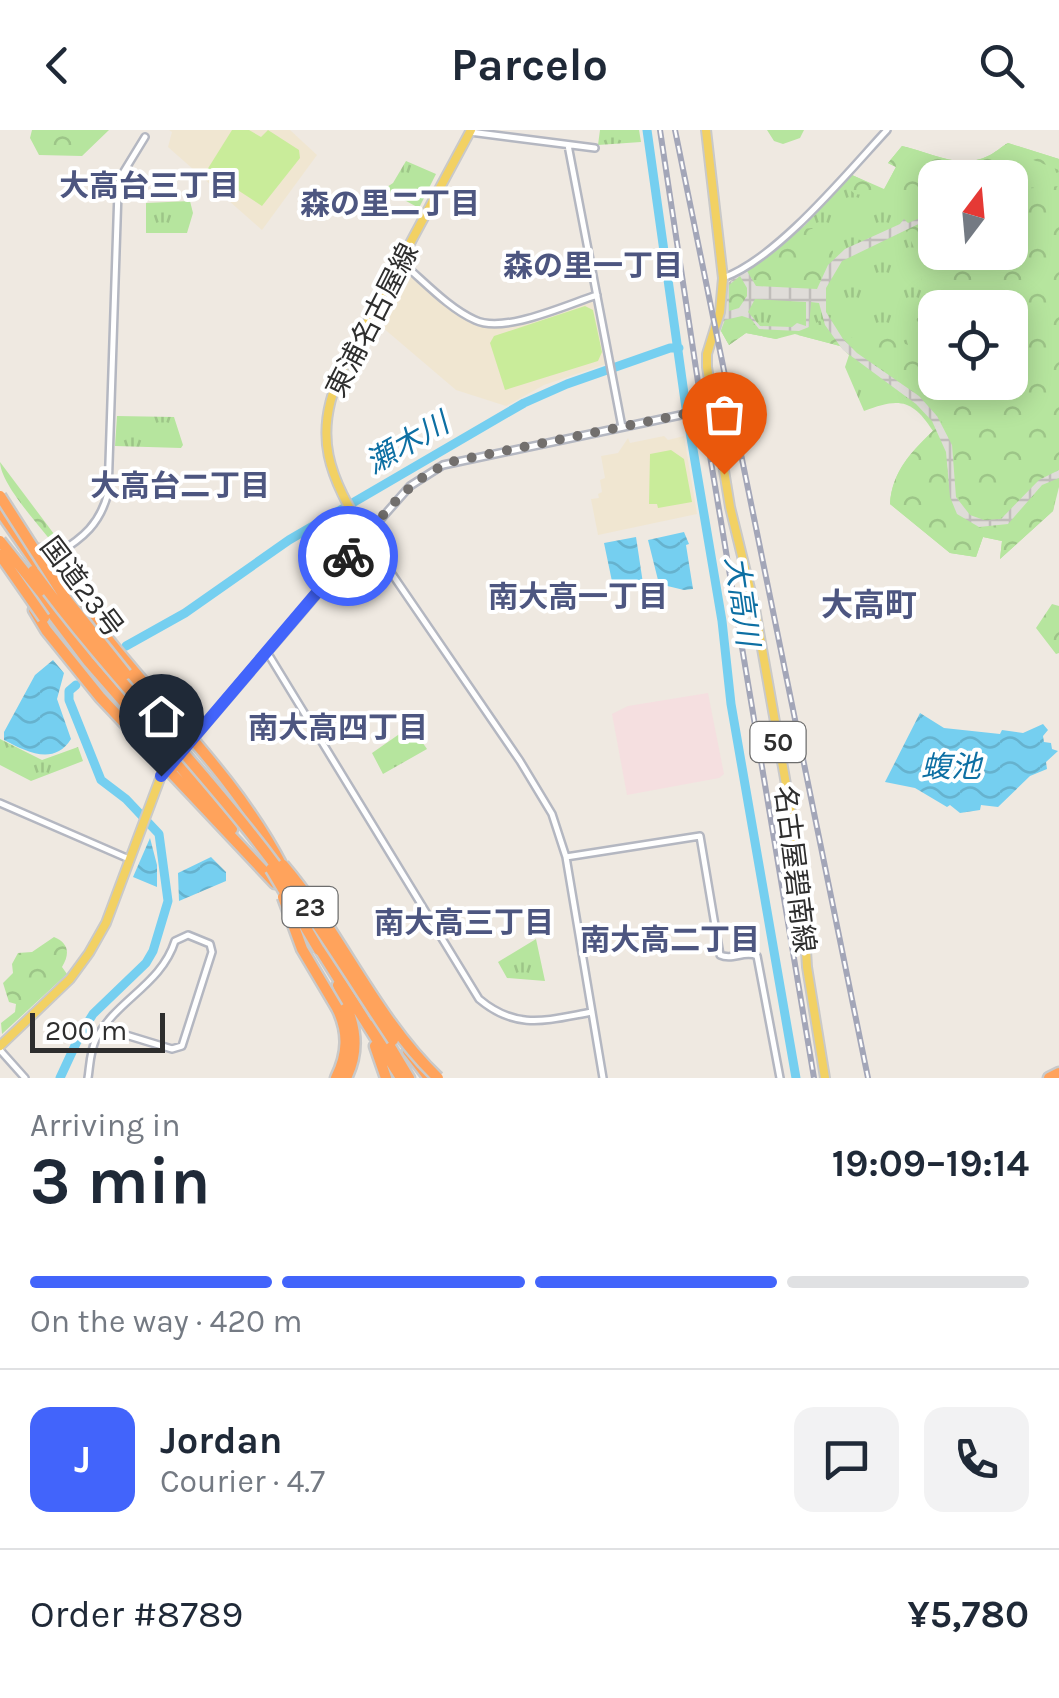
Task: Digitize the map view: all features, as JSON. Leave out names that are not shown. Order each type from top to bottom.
[{"type":"highway","points":[[0,498],[127,674]]},
{"type":"highway","points":[[0,498],[66,600],[127,674]]},
{"type":"highway","name":"国道23号","points":[[0,510],[107,648]]},
{"type":"highway","points":[[0,520],[80,632],[295,891],[325,948],[355,1031],[355,1054],[346,1078]]},
{"type":"highway","points":[[0,538],[85,649],[246,836],[276,882],[425,1078]]},
{"type":"highway","name":"国道23号","points":[[0,538],[88,661],[276,882],[410,1078]]},
{"type":"highway","points":[[0,556],[106,699]]},
{"type":"highway","points":[[28,582],[34,611],[80,672],[172,762],[276,882],[298,942],[344,1024],[345,1055],[336,1078]]},
{"type":"highway","name":"国道23号","points":[[127,674],[282,866],[310,908],[400,1078]]},
{"type":"highway","points":[[225,802],[312,900],[396,1027],[438,1078]]},
{"type":"highway","points":[[331,971],[369,1033],[388,1078]]},
{"type":"highway","points":[[366,1012],[425,1078]]},
{"type":"highway","points":[[366,1012],[388,1078]]},
{"type":"highway","points":[[1049,1078],[1059,1073]]},
{"type":"main road","name":"名古屋碧南線","points":[[706,130],[723,278],[720,312],[707,354],[733,524],[755,609],[801,869],[808,967],[826,1078]]},
{"type":"main road","name":"東浦名古屋線","points":[[366,536],[328,461],[328,407],[342,368],[470,131]]},
{"type":"main road","points":[[0,1048],[80,967],[106,923],[154,788],[184,742],[366,536]]},
{"type":"street","points":[[723,278],[800,222],[886,130]]},
{"type":"street","points":[[470,131],[595,148]]},
{"type":"street","points":[[57,554],[98,522],[108,494],[118,191],[123,173],[146,137]]},
{"type":"street","points":[[568,145],[622,427]]},
{"type":"street","points":[[400,262],[470,318],[488,324],[507,324],[597,295]]},
{"type":"street","points":[[603,1078],[566,858],[552,814],[366,536],[410,486],[430,470],[455,461],[714,408]]},
{"type":"street","points":[[266,650],[479,1000],[502,1016],[526,1022],[592,1012]]},
{"type":"street","points":[[0,803],[130,859]]},
{"type":"street","points":[[566,858],[700,836],[720,955],[757,956],[780,1078]]},
{"type":"street","points":[[88,1078],[93,1046],[103,1028],[162,970],[179,936],[188,935],[210,944],[212,952],[182,1046],[172,1049],[103,1028]]},
{"type":"street","points":[[0,1048],[25,1078]]},
{"type":"shaded area","points":[[169,130],[290,130],[317,155],[262,230],[168,147],[172,132]]},
{"type":"shaded area","points":[[834,191],[804,226],[747,271],[756,286],[817,289],[828,265],[845,249],[904,219],[908,223],[918,219],[918,224],[842,261],[826,288],[826,312],[857,353],[918,395],[918,400],[937,416],[952,445],[956,497],[970,515],[984,520],[1001,519],[1039,480],[1059,470],[1059,478],[1042,485],[1008,524],[979,527],[957,514],[950,497],[946,452],[932,421],[916,404],[843,350],[825,325],[819,303],[811,302],[809,327],[799,331],[759,329],[751,319],[742,316],[725,320],[721,330],[728,283],[800,227]],"holes":[[[740,276],[747,288],[739,308],[729,311],[729,285]],[[755,299],[806,302],[806,326],[760,326],[748,312]]]},
{"type":"shaded area","points":[[403,270],[468,321],[487,328],[504,328],[592,300],[606,364],[544,385],[506,406],[456,390],[375,321]]},
{"type":"shaded area","points":[[664,436],[668,440],[684,436],[697,514],[598,535],[591,499],[599,498],[602,492],[600,480],[605,478],[601,456],[618,453],[628,438],[630,443]]},
{"type":"shaded area","points":[[708,693],[724,774],[627,795],[612,714],[628,706]]},
{"type":"green space","points":[[32,130],[109,130],[82,156],[39,155],[30,138]]},
{"type":"green space","points":[[232,130],[249,130],[261,137],[268,130],[299,150],[300,158],[262,206],[207,170]]},
{"type":"green space","points":[[600,130],[639,130],[641,142],[598,145]]},
{"type":"green space","points":[[767,130],[804,130],[800,138],[783,144],[774,141]]},
{"type":"green space","points":[[1008,143],[1059,159],[1059,487],[1053,511],[1000,559],[1002,541],[983,537],[976,557],[950,553],[890,504],[899,473],[933,431],[918,412],[903,404],[886,404],[864,411],[845,367],[849,355],[840,346],[791,333],[776,339],[746,333],[729,345],[721,331],[729,284],[804,226],[852,175],[884,189],[896,167],[888,163],[902,146],[956,160],[918,160],[918,270],[1028,270],[1028,160],[977,160]]},
{"type":"green space","points":[[1008,143],[1059,159],[1059,170],[1013,152],[1005,152],[999,160],[977,160]]},
{"type":"green space","points":[[902,146],[956,160],[918,160],[918,202],[855,194],[843,184],[852,175],[884,190],[896,167],[888,163]]},
{"type":"green space","points":[[406,161],[436,174],[419,208],[384,189],[393,183]]},
{"type":"green space","points":[[1059,186],[1059,470],[1001,518],[978,520],[960,503],[947,431],[923,400],[1028,400],[1028,290],[922,290],[921,272],[1028,270],[1028,189]]},
{"type":"green space","points":[[190,201],[193,213],[187,233],[146,233],[146,203]]},
{"type":"green space","points":[[918,223],[918,258],[912,244],[905,229]]},
{"type":"green space","points":[[812,228],[812,235],[818,241],[822,238],[833,251],[817,289],[755,286],[747,271],[801,229]]},
{"type":"green space","points":[[740,276],[746,288],[745,300],[739,308],[726,311],[729,284]]},
{"type":"green space","points":[[585,306],[593,310],[602,352],[598,361],[505,390],[490,343],[494,336]]},
{"type":"green space","points":[[918,315],[918,396],[844,340],[870,331],[908,345]]},
{"type":"green space","points":[[743,316],[757,328],[794,329],[795,334],[776,339],[746,333],[729,345],[721,331],[724,320]]},
{"type":"green space","points":[[822,319],[840,346],[798,335],[800,329],[808,329]]},
{"type":"green space","points":[[117,416],[174,417],[183,445],[115,446]]},
{"type":"green space","points":[[936,428],[946,452],[950,497],[979,527],[1016,518],[1042,485],[1059,478],[1053,511],[1000,559],[1002,541],[983,537],[976,557],[950,553],[890,504],[899,471]]},
{"type":"green space","points":[[671,450],[684,459],[692,502],[658,508],[657,504],[649,504],[650,454]]},
{"type":"green space","points":[[0,462],[60,542],[55,546],[14,493]]},
{"type":"green space","points":[[1052,604],[1059,606],[1056,654],[1036,628]]},
{"type":"green space","points":[[411,726],[427,749],[383,774],[372,753]]},
{"type":"green space","points":[[0,739],[42,760],[78,747],[83,761],[31,781],[0,765]]},
{"type":"green space","points":[[54,937],[67,949],[62,967],[67,974],[2,1034],[1,1023],[15,1012],[16,1004],[9,1002],[3,983],[13,973],[12,964],[18,953],[32,952]]},
{"type":"green space","points":[[536,939],[545,981],[507,978],[498,962]]},
{"type":"water","points":[[684,532],[689,544],[686,545],[693,589],[684,590],[659,584],[648,540]]},
{"type":"water","points":[[636,537],[644,590],[614,591],[604,543]]},
{"type":"water","points":[[53,660],[64,673],[57,699],[71,739],[57,752],[40,754],[4,740],[4,732],[35,675]]},
{"type":"water","name":"蝮池","points":[[920,713],[944,728],[1000,734],[1002,730],[1023,733],[1043,724],[1048,730],[1044,742],[1058,751],[1046,762],[1047,769],[1030,776],[998,807],[981,805],[980,810],[960,813],[915,788],[885,782]]},
{"type":"water","points":[[150,838],[157,865],[157,887],[133,877]]},
{"type":"water","points":[[211,857],[226,872],[226,881],[179,901],[178,873]]},
{"type":"waterway","name":"大高川","points":[[647,130],[686,408],[722,621],[731,704],[796,1078]]},
{"type":"waterway","name":"瀬木川","points":[[126,646],[185,613],[289,540],[524,403],[567,384],[679,348]]},
{"type":"waterway","name":"瀬木川","points":[[60,1078],[93,1014],[146,963],[168,901],[159,834],[126,799],[101,780],[69,700],[69,691],[76,685]]},
{"type":"railway","points":[[660,130],[701,402],[814,1078]]},
{"type":"railway","points":[[675,130],[868,1078]]},
{"type":"way so far","points":[[348,556],[410,486],[430,470],[455,461],[714,408],[724,474]]},
{"type":"district","name":"大高台三丁目","points":[[149,186]]},
{"type":"district","name":"森の里二丁目","points":[[390,204]]},
{"type":"district","name":"森の里一丁目","points":[[593,266]]},
{"type":"district","name":"大高台二丁目","points":[[180,486]]},
{"type":"district","name":"南大高一丁目","points":[[578,597]]},
{"type":"district","name":"大高町","points":[[869,605]]},
{"type":"district","name":"南大高四丁目","points":[[338,728]]},
{"type":"district","name":"南大高三丁目","points":[[464,923]]},
{"type":"district","name":"南大高二丁目","points":[[670,940]]},
{"type":"route","points":[[161,776],[348,556]]}]
